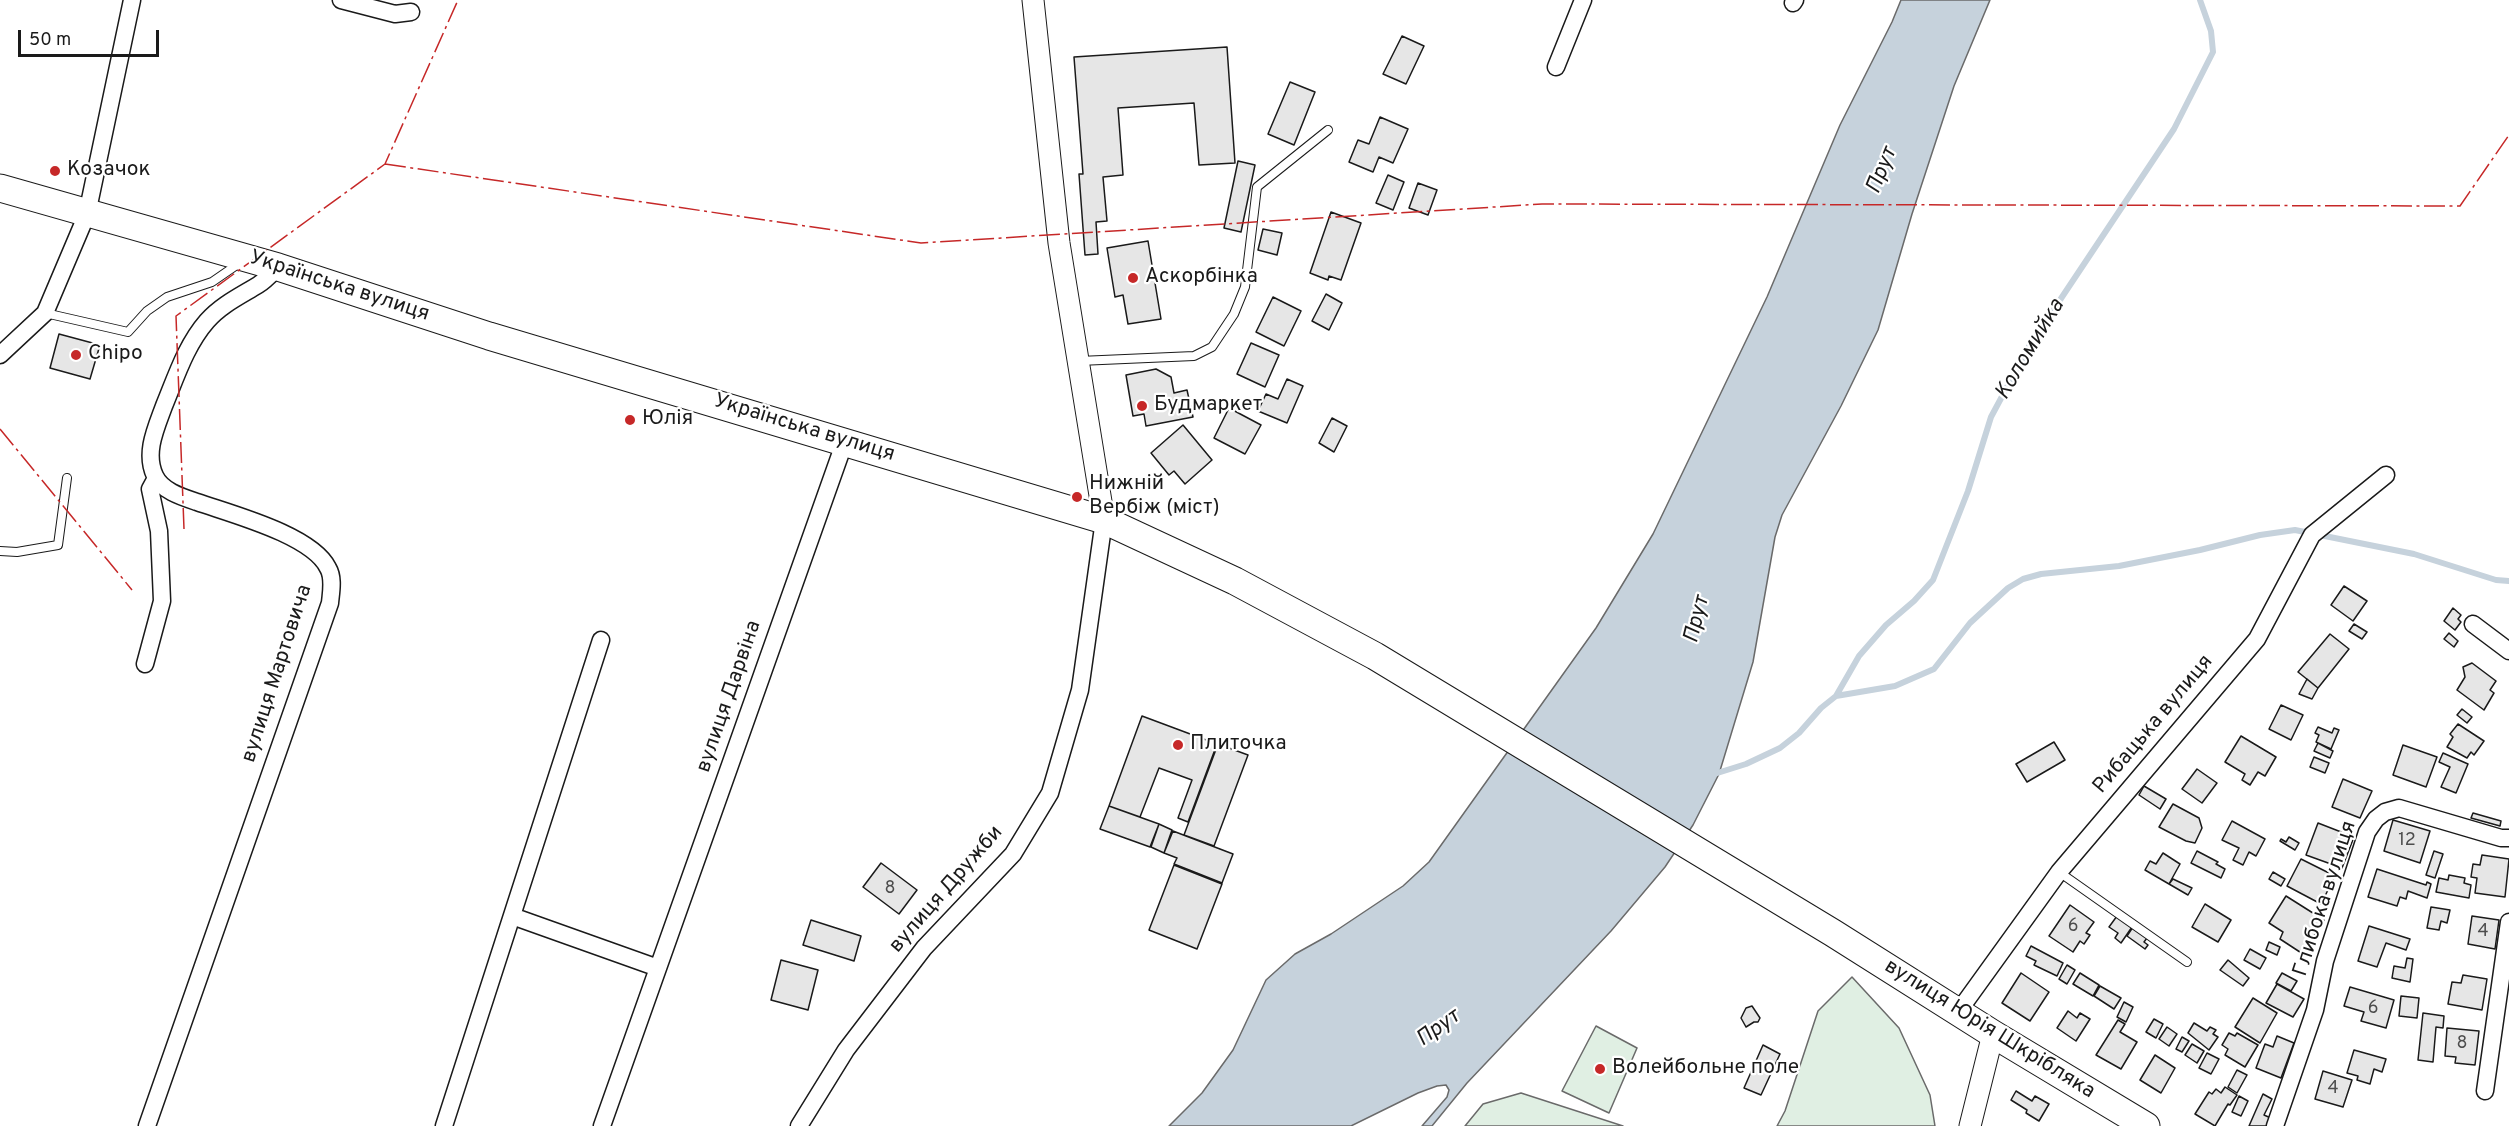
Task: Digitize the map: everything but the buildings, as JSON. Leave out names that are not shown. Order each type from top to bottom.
[{"type":"main road","name":"Українська вулиця","points":[[0,188],[278,267],[489,336],[1104,520],[1235,581],[1375,656]]},
{"type":"main road","name":"вулиця Юрія Шкрібляка","points":[[1375,656],[1833,933],[1993,1034],[2146,1126]]},
{"type":"street","points":[[0,355],[45,313],[87,214],[132,0]]},
{"type":"street","points":[[341,0],[395,14],[411,12]]},
{"type":"street","points":[[1033,0],[1059,243],[1104,520]]},
{"type":"street","points":[[1556,67],[1583,0]]},
{"type":"street","points":[[145,664],[162,601],[159,531],[150,489],[156,478],[151,462],[154,431],[180,367],[196,336],[219,309],[260,284],[278,267]]},
{"type":"street","name":"вулиця Дарвіна","points":[[602,1126],[844,441]]},
{"type":"street","name":"Рибацька вулиця","points":[[1958,1012],[2059,872],[2257,639],[2312,535],[2386,475]]},
{"type":"street","name":"вулиця Мартовича","points":[[147,1126],[330,603],[332,586],[329,569],[319,554],[303,543],[258,523],[187,499],[168,490],[156,478]]},
{"type":"street","name":"вулиця Дружби","points":[[799,1126],[846,1050],[924,948],[1013,854],[1050,793],[1080,690],[1104,520]]},
{"type":"street","points":[[2473,624],[2509,651]]},
{"type":"street","points":[[444,1126],[601,640]]},
{"type":"street","name":"Глибока вулиця","points":[[2275,1126],[2315,1011],[2325,961],[2363,843],[2372,823],[2385,812],[2399,808],[2501,838],[2509,838]]},
{"type":"street","points":[[512,916],[658,968]]},
{"type":"street","points":[[2485,1091],[2509,922]]},
{"type":"street","points":[[1970,1126],[1993,1034]]},
{"type":"lane","points":[[1079,362],[1194,356],[1212,347],[1234,314],[1245,287],[1257,187],[1328,130]]},
{"type":"lane","points":[[45,313],[128,332],[147,311],[167,297],[212,282],[247,258]]},
{"type":"lane","points":[[0,551],[17,552],[58,545],[67,478]]},
{"type":"lane","points":[[2059,872],[2187,962]]},
{"type":"green space","points":[[1852,977],[1899,1028],[1930,1095],[1935,1126],[1777,1126],[1785,1111],[1818,1011]]},
{"type":"green space","name":"Волейбольне поле","points":[[1596,1026],[1637,1048],[1609,1113],[1562,1091]]},
{"type":"green space","points":[[1521,1093],[1623,1126],[1465,1126],[1483,1104]]},
{"type":"water","name":"Прут","points":[[1901,0],[1990,0],[1954,86],[1912,214],[1878,330],[1841,406],[1782,515],[1775,537],[1753,662],[1719,774],[1693,825],[1665,867],[1611,931],[1467,1083],[1432,1126],[1422,1126],[1447,1097],[1449,1090],[1446,1085],[1418,1093],[1351,1126],[1169,1126],[1202,1093],[1233,1050],[1266,980],[1295,954],[1331,934],[1403,886],[1429,862],[1596,628],[1653,534],[1767,297],[1840,125]]},
{"type":"waterway","name":"Коломийка","points":[[1836,696],[1859,656],[1886,625],[1914,601],[1933,580],[1968,491],[1991,417],[2028,348],[2174,129],[2213,52],[2211,31],[2200,0]]},
{"type":"waterway","points":[[1711,775],[1746,764],[1780,748],[1799,733],[1821,708],[1836,696],[1895,686],[1934,669],[1970,623],[2008,588],[2023,579],[2041,574],[2119,566],[2260,535],[2295,530],[2414,554],[2496,580],[2509,581]]},
{"type":"power","points":[[184,529],[176,316],[385,164],[458,0]]},
{"type":"power","points":[[385,164],[921,243],[1542,204],[2460,206],[2509,135]]},
{"type":"power","points":[[0,429],[132,590]]},
{"type":"place","name":"Козачок","points":[[55,171]]},
{"type":"place","name":"Аскорбінка","points":[[1133,278]]},
{"type":"place","name":"Chipo","points":[[76,355]]},
{"type":"place","name":"Будмаркет","points":[[1142,406]]},
{"type":"place","name":"Юлія","points":[[630,420]]},
{"type":"place","name":"Нижній Вербіж (міст)","points":[[1077,497]]},
{"type":"place","name":"Плиточка","points":[[1178,745]]},
{"type":"place","name":"Волейбольне поле","points":[[1600,1069]]}]
